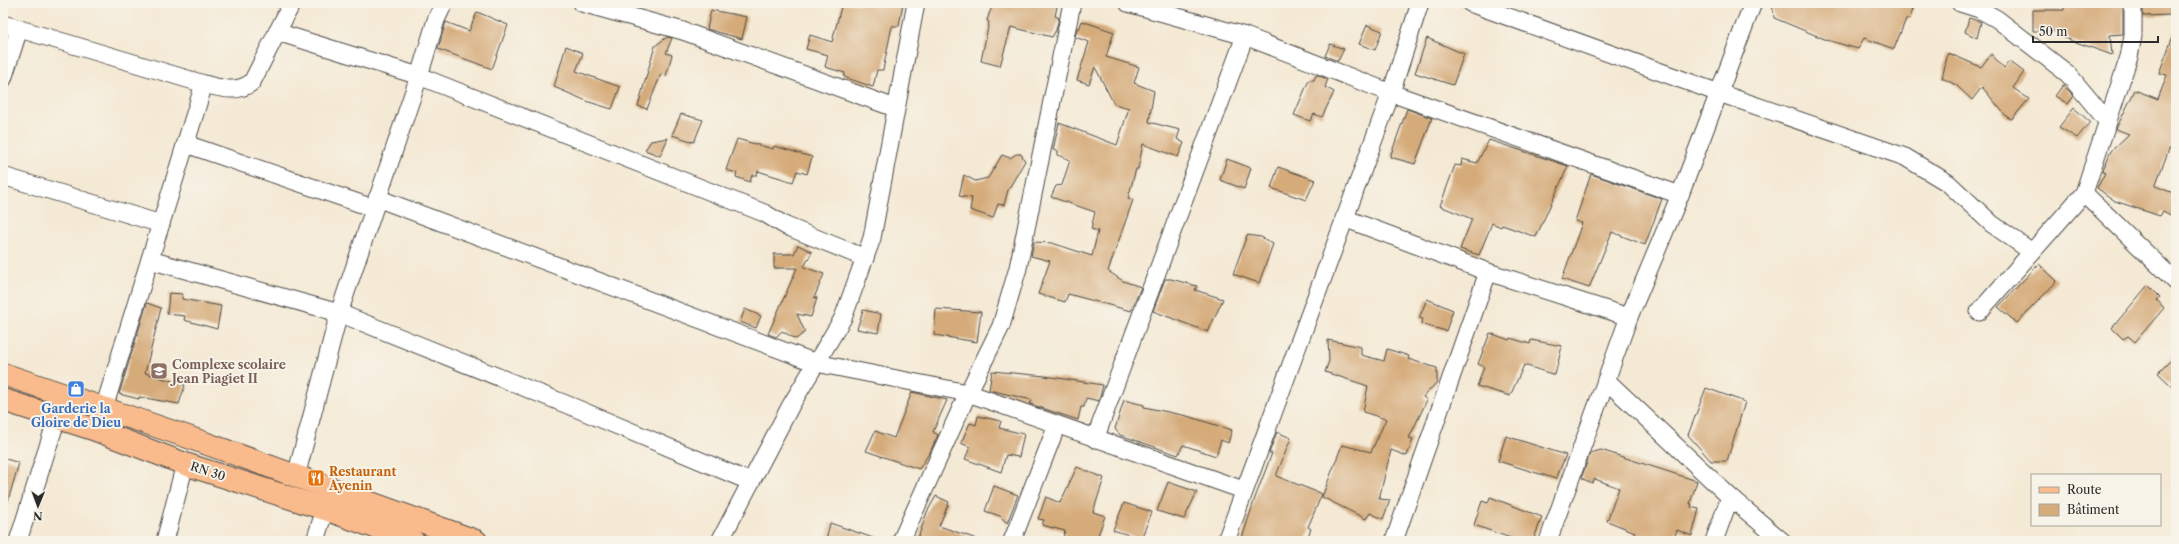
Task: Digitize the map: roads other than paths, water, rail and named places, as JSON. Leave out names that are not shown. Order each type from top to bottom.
[{"type":"main road","name":"RN 30","points":[[3,374],[104,408],[476,541]]},
{"type":"main road","name":"RN 30","points":[[3,400],[94,429],[186,464],[325,509],[413,541]]},
{"type":"street","points":[[3,79],[11,26],[204,84],[232,90],[246,87],[252,82],[292,3]]},
{"type":"street","points":[[296,476],[338,313],[420,76],[436,20],[444,3]]},
{"type":"street","points":[[582,3],[683,31],[896,108]]},
{"type":"street","points":[[720,541],[816,363],[843,318],[865,258],[872,238],[916,3]]},
{"type":"street","points":[[901,541],[968,393],[1001,326],[1016,276],[1072,3]]},
{"type":"street","points":[[1128,3],[1245,36],[1390,93],[1680,195]]},
{"type":"street","points":[[1226,541],[1243,490],[1390,93],[1420,3]]},
{"type":"street","points":[[1470,3],[1719,93],[1905,156],[1948,183],[1992,224],[2032,252]]},
{"type":"street","points":[[1548,541],[1629,317],[1680,195],[1754,3]]},
{"type":"street","points":[[1960,3],[1979,6],[2068,74],[2108,122]]},
{"type":"street","points":[[1979,312],[2084,193],[2130,57],[2133,36],[2133,3]]},
{"type":"street","points":[[277,32],[420,76],[758,210],[793,229],[865,258]]},
{"type":"street","points":[[1094,439],[1245,36]]},
{"type":"street","points":[[104,408],[204,84]]},
{"type":"street","points":[[186,144],[375,203],[816,363],[968,393],[1094,439],[1243,490]]},
{"type":"street","points":[[3,176],[161,224]]},
{"type":"street","points":[[2084,193],[2176,282]]},
{"type":"street","points":[[1344,218],[1488,272],[1629,317]]},
{"type":"street","points":[[150,260],[338,313],[566,404],[751,482]]},
{"type":"street","points":[[1394,541],[1488,272]]},
{"type":"street","points":[[1606,380],[1730,497],[1782,541]]},
{"type":"street","points":[[18,541],[57,418]]},
{"type":"street","points":[[1012,541],[1057,425]]},
{"type":"street","points":[[165,541],[186,464]]},
{"type":"street","points":[[1714,541],[1730,497]]},
{"type":"street","points":[[315,541],[325,509]]},
{"type":"place","name":"Complexe scolaire Jean Piagiet II","points":[[159,371]]},
{"type":"place","name":"Garderie la Gloire de Dieu","points":[[76,389]]},
{"type":"place","name":"Restaurant Ayenin","points":[[316,478]]}]
